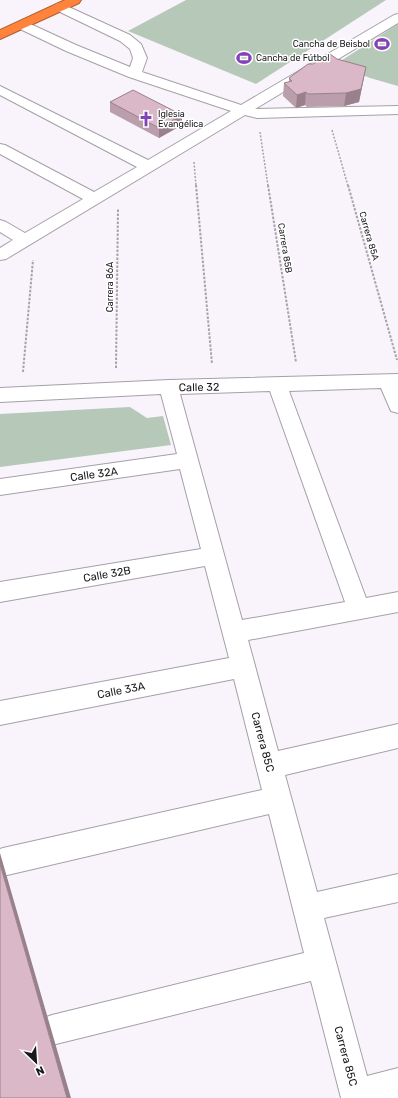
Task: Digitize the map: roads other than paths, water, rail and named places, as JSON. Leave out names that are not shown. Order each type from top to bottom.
[{"type":"highway","points":[[0,22],[48,0]]},
{"type":"highway","points":[[0,35],[75,0]]},
{"type":"street","points":[[60,7],[125,38],[136,47],[140,58],[134,74]]},
{"type":"street","points":[[0,254],[398,18]]},
{"type":"street","points":[[22,25],[71,48],[134,74],[257,114],[398,110]]},
{"type":"street","points":[[0,90],[153,163]]},
{"type":"street","points":[[102,129],[153,163]]},
{"type":"street","points":[[0,148],[94,198]]},
{"type":"street","points":[[0,226],[30,237]]},
{"type":"street","points":[[393,381],[398,406]]},
{"type":"street","name":"Calle 32","points":[[0,395],[168,387],[214,387],[393,381]]},
{"type":"street","points":[[277,385],[359,609]]},
{"type":"street","name":"Carrera 85C","points":[[168,387],[356,1096]]},
{"type":"street","name":"Calle 32A","points":[[0,487],[188,460]]},
{"type":"street","name":"Calle 32B","points":[[0,592],[214,556]]},
{"type":"street","points":[[234,632],[398,602]]},
{"type":"street","name":"Calle 33A","points":[[0,713],[243,666]]},
{"type":"street","points":[[269,766],[398,736]]},
{"type":"street","points":[[3,862],[278,799]]},
{"type":"street","points":[[307,908],[398,888]]},
{"type":"street","points":[[52,1030],[321,964]]},
{"type":"street","points":[[356,1096],[398,1084]]},
{"type":"place","name":"Cancha de Beisbol","points":[[382,44]]},
{"type":"place","name":"Cancha de Fútbol","points":[[244,58]]},
{"type":"place","name":"Iglesia Evangélica","points":[[146,119]]}]
